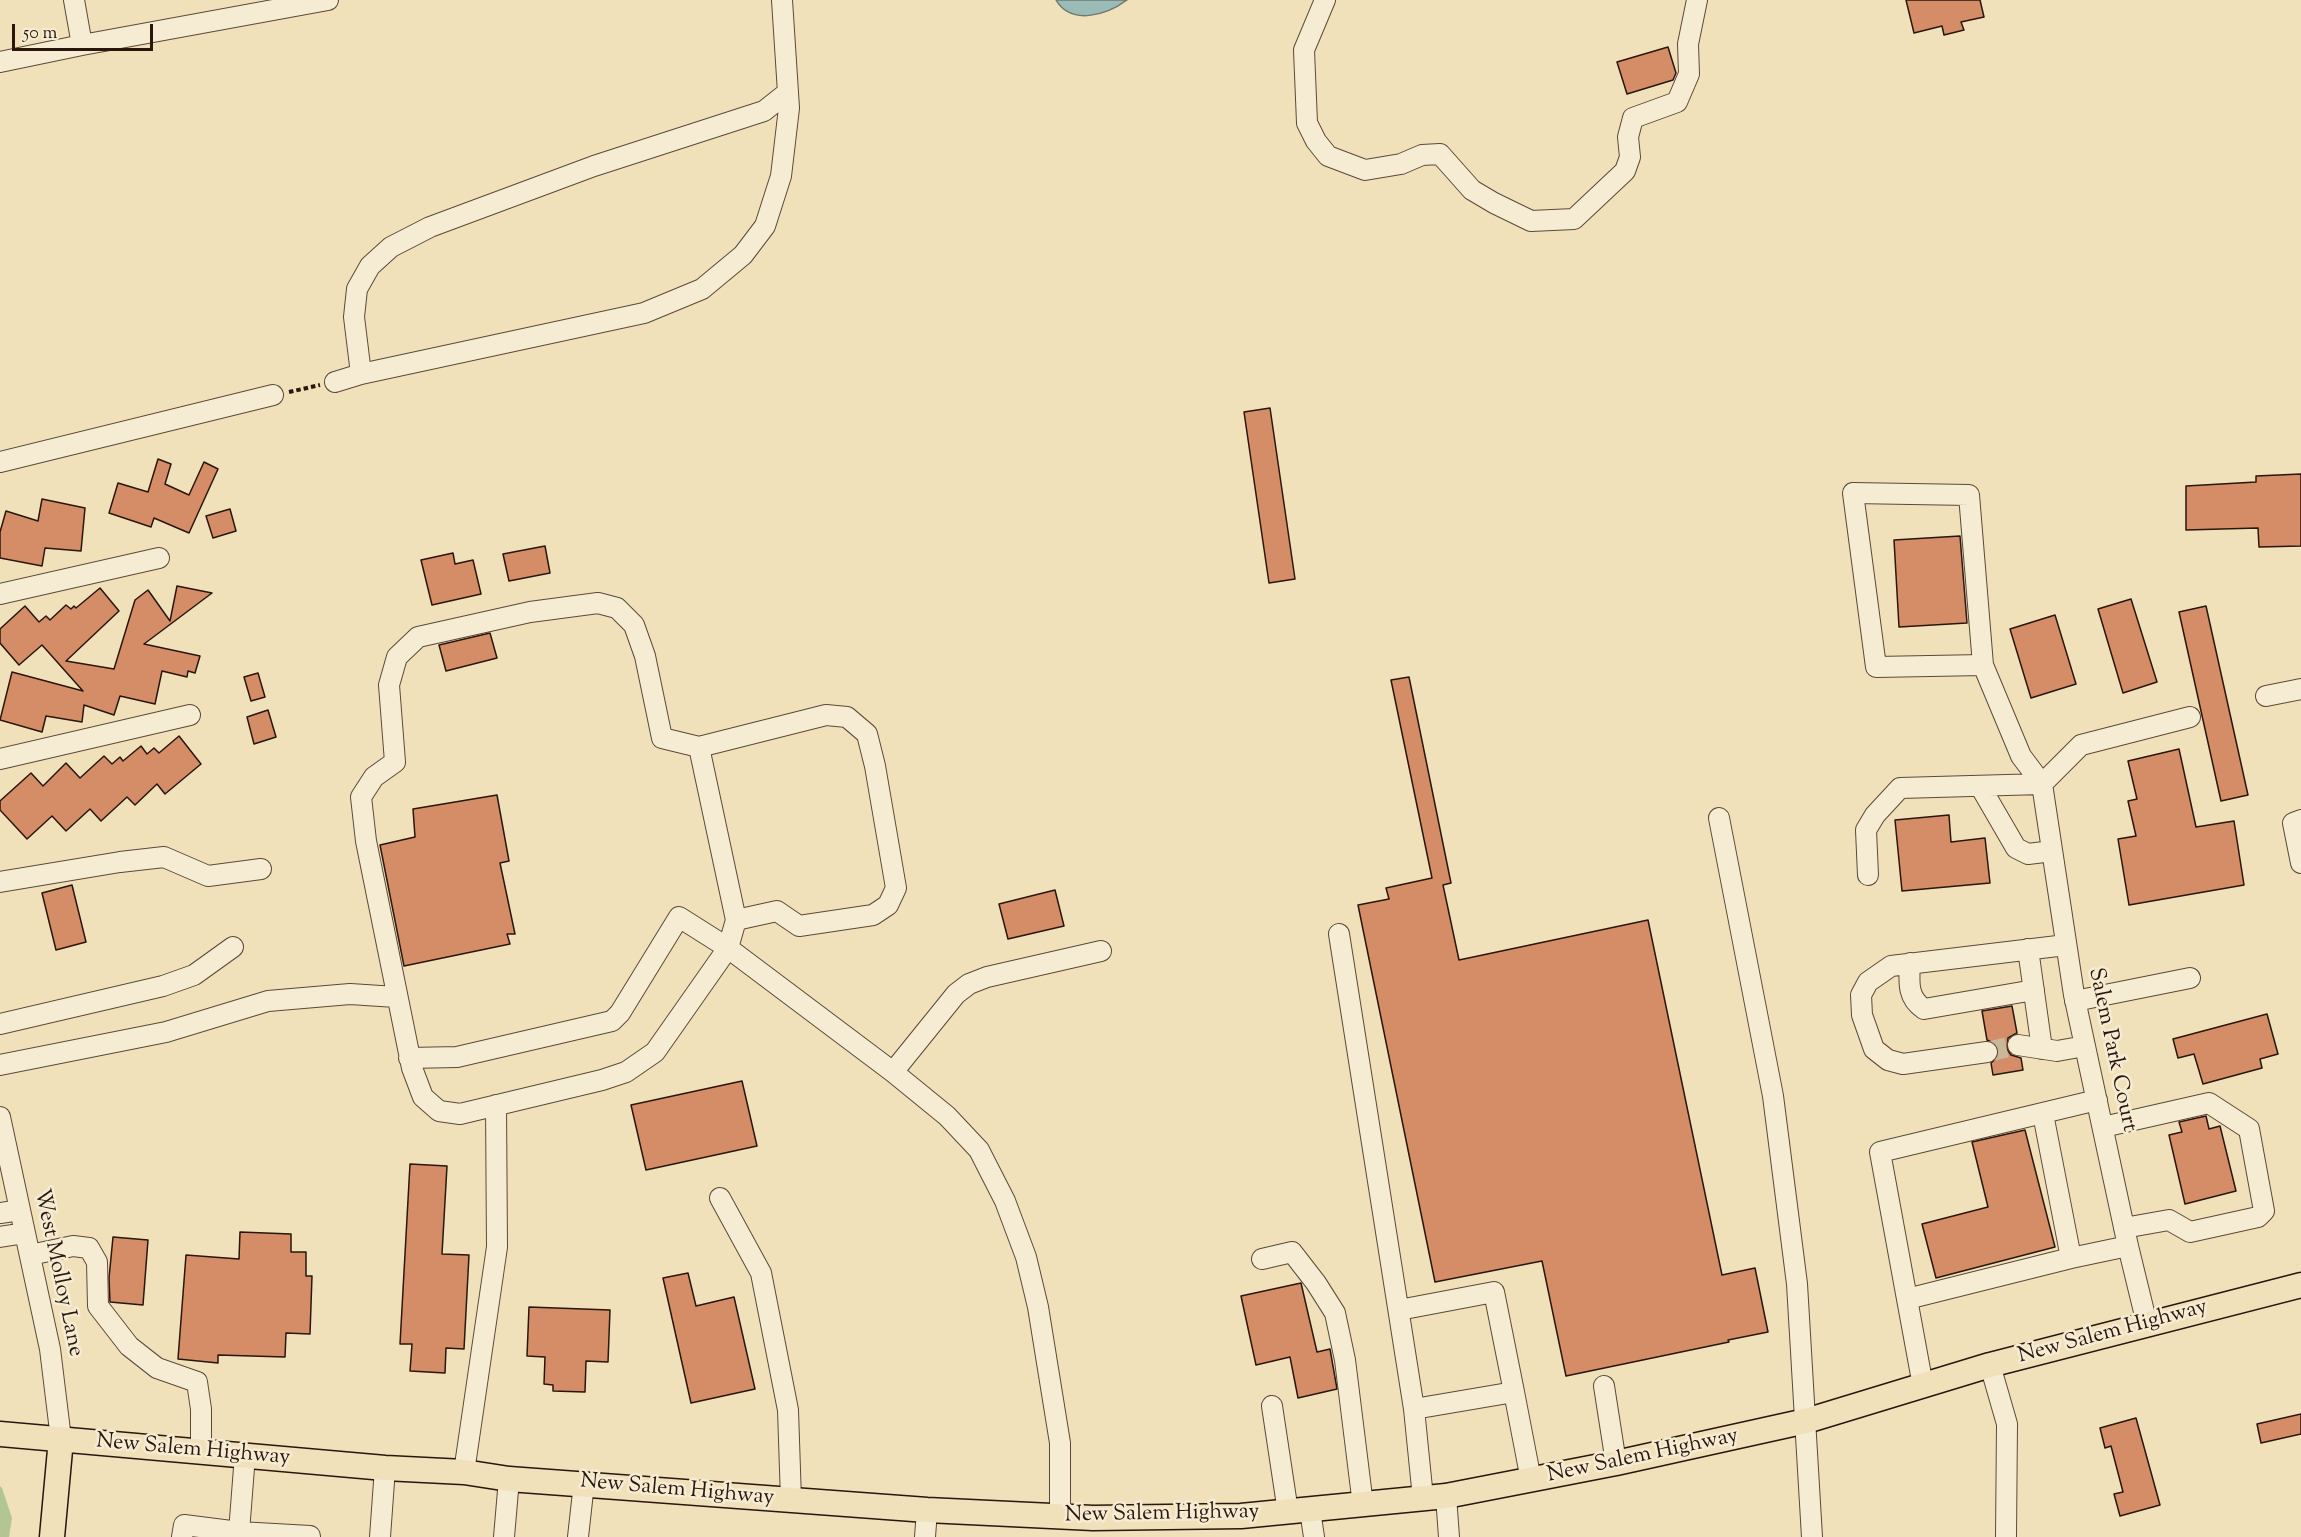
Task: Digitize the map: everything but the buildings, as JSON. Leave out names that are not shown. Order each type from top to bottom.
[{"type":"main road","name":"New Salem Highway","points":[[0,1434],[386,1468],[464,1472],[509,1479],[927,1510],[1093,1518],[1229,1516],[1435,1497],[1617,1463],[1806,1421],[1990,1365],[2301,1286]]},
{"type":"main road","points":[[52,1537],[61,1439]]},
{"type":"street","points":[[74,0],[82,45]]},
{"type":"street","points":[[0,62],[328,0]]},
{"type":"street","points":[[335,382],[361,374],[644,313],[702,289],[743,255],[765,226],[781,176],[789,108],[782,0]]},
{"type":"street","points":[[1325,0],[1304,50],[1307,123],[1316,141],[1328,156],[1365,170],[1401,164],[1422,155],[1440,154],[1472,190],[1531,221],[1574,219],[1625,171],[1630,157],[1628,137],[1633,118],[1677,102],[1689,74],[1688,44],[1697,0]]},
{"type":"street","points":[[361,374],[354,317],[357,289],[370,266],[392,247],[430,227],[594,166],[764,111],[788,92]]},
{"type":"street","points":[[0,462],[273,395]]},
{"type":"street","points":[[1983,664],[1876,667],[1853,493],[1969,495],[1983,664],[2021,756],[2042,784]]},
{"type":"street","points":[[0,594],[159,558]]},
{"type":"street","points":[[699,747],[736,920],[728,948],[655,1052],[626,1072],[602,1080],[460,1114],[440,1111],[423,1097],[409,1058],[396,997],[366,841],[361,797],[374,777],[395,762],[389,685],[397,657],[418,637],[530,612],[598,603],[616,608],[634,625],[645,656],[662,738],[699,747],[826,715],[848,717],[867,735],[876,766],[896,888],[888,905],[873,915],[799,926],[777,911],[736,920]]},
{"type":"street","points":[[2266,696],[2301,689]]},
{"type":"street","points":[[0,759],[190,715]]},
{"type":"street","points":[[1868,875],[1866,830],[1875,815],[1900,788],[2042,784],[2081,745],[2190,717]]},
{"type":"street","name":"Salem Park Court","points":[[2042,784],[2075,1001],[2147,1324]]},
{"type":"street","points":[[1980,786],[2016,848],[2028,854],[2052,851]]},
{"type":"street","points":[[1719,818],[1773,1096],[1797,1284],[1812,1537]]},
{"type":"street","points":[[2301,820],[2293,823],[2301,863]]},
{"type":"street","points":[[0,882],[164,857],[208,876],[261,869]]},
{"type":"street","points":[[409,1058],[457,1057],[612,1021],[620,1013],[680,917],[728,948],[893,1072],[947,1116],[979,1150],[1005,1201],[1026,1257],[1038,1307],[1060,1443],[1060,1517]]},
{"type":"street","points":[[1339,933],[1414,1409],[1435,1497],[1449,1537]]},
{"type":"street","points":[[1988,1052],[1903,1064],[1888,1060],[1874,1049],[1862,1015],[1861,995],[1868,982],[1891,966],[1909,972],[2028,949],[2066,945]]},
{"type":"street","points":[[0,1024],[163,986],[194,975],[233,947]]},
{"type":"street","points":[[2028,949],[2042,1049]]},
{"type":"street","points":[[893,1072],[956,994],[969,984],[1101,951]]},
{"type":"street","points":[[1909,972],[1911,995],[1915,1004],[1924,1009],[2034,990]]},
{"type":"street","points":[[2075,1001],[2190,978]]},
{"type":"street","points":[[0,1065],[166,1032],[268,1001],[350,994],[396,997]]},
{"type":"street","points":[[2018,1045],[2058,1051],[2085,1046]]},
{"type":"street","points":[[1923,1386],[1880,1152],[2097,1100]]},
{"type":"street","points":[[1907,1299],[2071,1258],[2169,1220],[2190,1232],[2258,1217],[2264,1211],[2249,1129],[2209,1103],[2103,1127]]},
{"type":"street","points":[[464,1472],[497,1247],[496,1105]]},
{"type":"street","points":[[2043,1113],[2071,1258]]},
{"type":"street","name":"West Molloy Lane","points":[[0,1117],[6,1171],[20,1210],[50,1349],[61,1439]]},
{"type":"street","points":[[720,1198],[761,1273],[788,1410],[791,1500]]},
{"type":"street","points":[[0,1213],[20,1210]]},
{"type":"street","points":[[0,1237],[25,1233]]},
{"type":"street","points":[[30,1255],[73,1246],[89,1248],[97,1262],[98,1306],[129,1346],[157,1368],[197,1382],[201,1409],[201,1451]]},
{"type":"street","points":[[1262,1259],[1292,1252],[1335,1313],[1345,1360],[1363,1504]]},
{"type":"street","points":[[1399,1310],[1494,1293],[1531,1480]]},
{"type":"street","points":[[1990,1365],[2007,1424],[2006,1537]]},
{"type":"street","points":[[1604,1386],[1617,1463]]},
{"type":"street","points":[[1414,1409],[1514,1392]]},
{"type":"street","points":[[1272,1406],[1299,1511],[1314,1537]]},
{"type":"street","points":[[239,1532],[245,1455]]},
{"type":"street","points":[[380,1537],[386,1468]]},
{"type":"street","points":[[504,1537],[509,1479]]},
{"type":"street","points":[[578,1537],[584,1483]]},
{"type":"street","points":[[925,1537],[927,1510]]},
{"type":"street","points":[[182,1537],[184,1525],[239,1532],[310,1536]]},
{"type":"path","points":[[273,395],[335,382]]},
{"type":"green space","points":[[0,1486],[12,1518],[9,1537],[0,1537]]},
{"type":"water","points":[[1056,0],[1127,0],[1110,10],[1080,15],[1063,8]]},
{"type":"tunnel","points":[[1987,1052],[2018,1045]]}]
